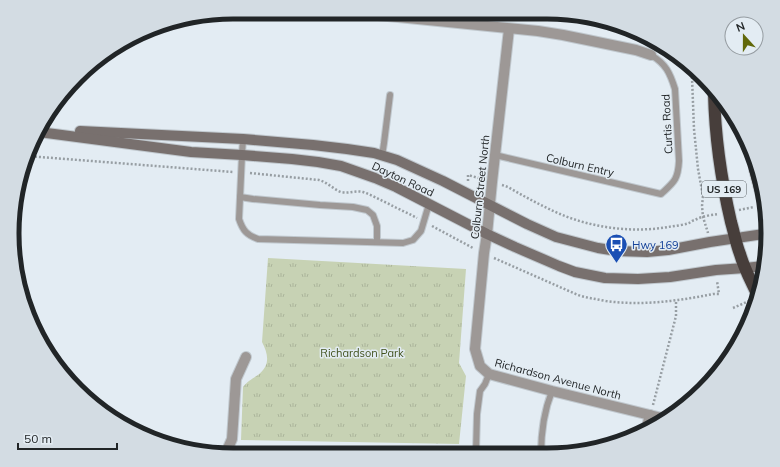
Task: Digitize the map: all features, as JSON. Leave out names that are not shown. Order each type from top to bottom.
[{"type":"highway","name":"US 169","points":[[714,100],[716,134],[721,172],[735,238],[754,289]]},
{"type":"main road","name":"Dayton Road","points":[[46,130],[243,139],[347,149],[382,156],[397,160],[443,181],[527,224],[556,236],[598,248],[617,251],[647,252],[668,250],[761,234]]},
{"type":"main road","name":"Dayton Road","points":[[45,131],[191,152],[318,162],[341,166],[389,184],[487,234],[559,266],[590,276],[638,279],[670,277],[716,270],[758,267]]},
{"type":"street","points":[[414,19],[538,31],[636,50],[651,55]]},
{"type":"street","name":"Colburn Street North","points":[[475,349],[509,29]]},
{"type":"street","name":"Richardson Avenue North","points":[[475,349],[480,366],[489,374],[658,417]]},
{"type":"street","points":[[228,448],[232,439],[236,379],[246,357]]},
{"type":"street","points":[[648,422],[650,415]]},
{"type":"lane","name":"Curtis Road","points":[[651,55],[667,68],[675,89],[679,161],[678,172],[675,181],[660,194]]},
{"type":"lane","points":[[382,156],[390,95]]},
{"type":"lane","points":[[243,139],[239,219],[242,227],[249,235],[258,239],[403,243],[413,240],[421,231],[429,204]]},
{"type":"lane","name":"Colburn Entry","points":[[495,154],[660,194]]},
{"type":"lane","points":[[240,197],[352,207],[368,210],[373,215],[377,226],[377,242]]},
{"type":"lane","points":[[476,448],[477,414],[480,391],[489,374]]},
{"type":"lane","points":[[541,448],[547,403],[552,391]]},
{"type":"path","points":[[692,76],[692,105],[698,169],[703,196],[703,217],[710,242]]},
{"type":"path","points":[[33,156],[241,172],[320,180],[343,192],[348,193],[359,191],[376,197],[470,246]]},
{"type":"path","points":[[492,182],[508,187],[544,207],[562,214],[585,222],[608,227],[627,229],[667,227],[689,223],[703,217]]},
{"type":"path","points":[[500,261],[586,298],[612,302],[636,303],[676,301],[719,294],[716,270]]},
{"type":"path","points":[[733,308],[751,300]]},
{"type":"path","points":[[650,415],[676,316],[676,301]]},
{"type":"green space","name":"Richardson Park","points":[[268,258],[466,269],[459,363],[466,376],[459,444],[241,440],[243,387],[262,371],[267,363],[267,355],[262,342]]},
{"type":"place","name":"Hwy 169","points":[[617,264]]}]
